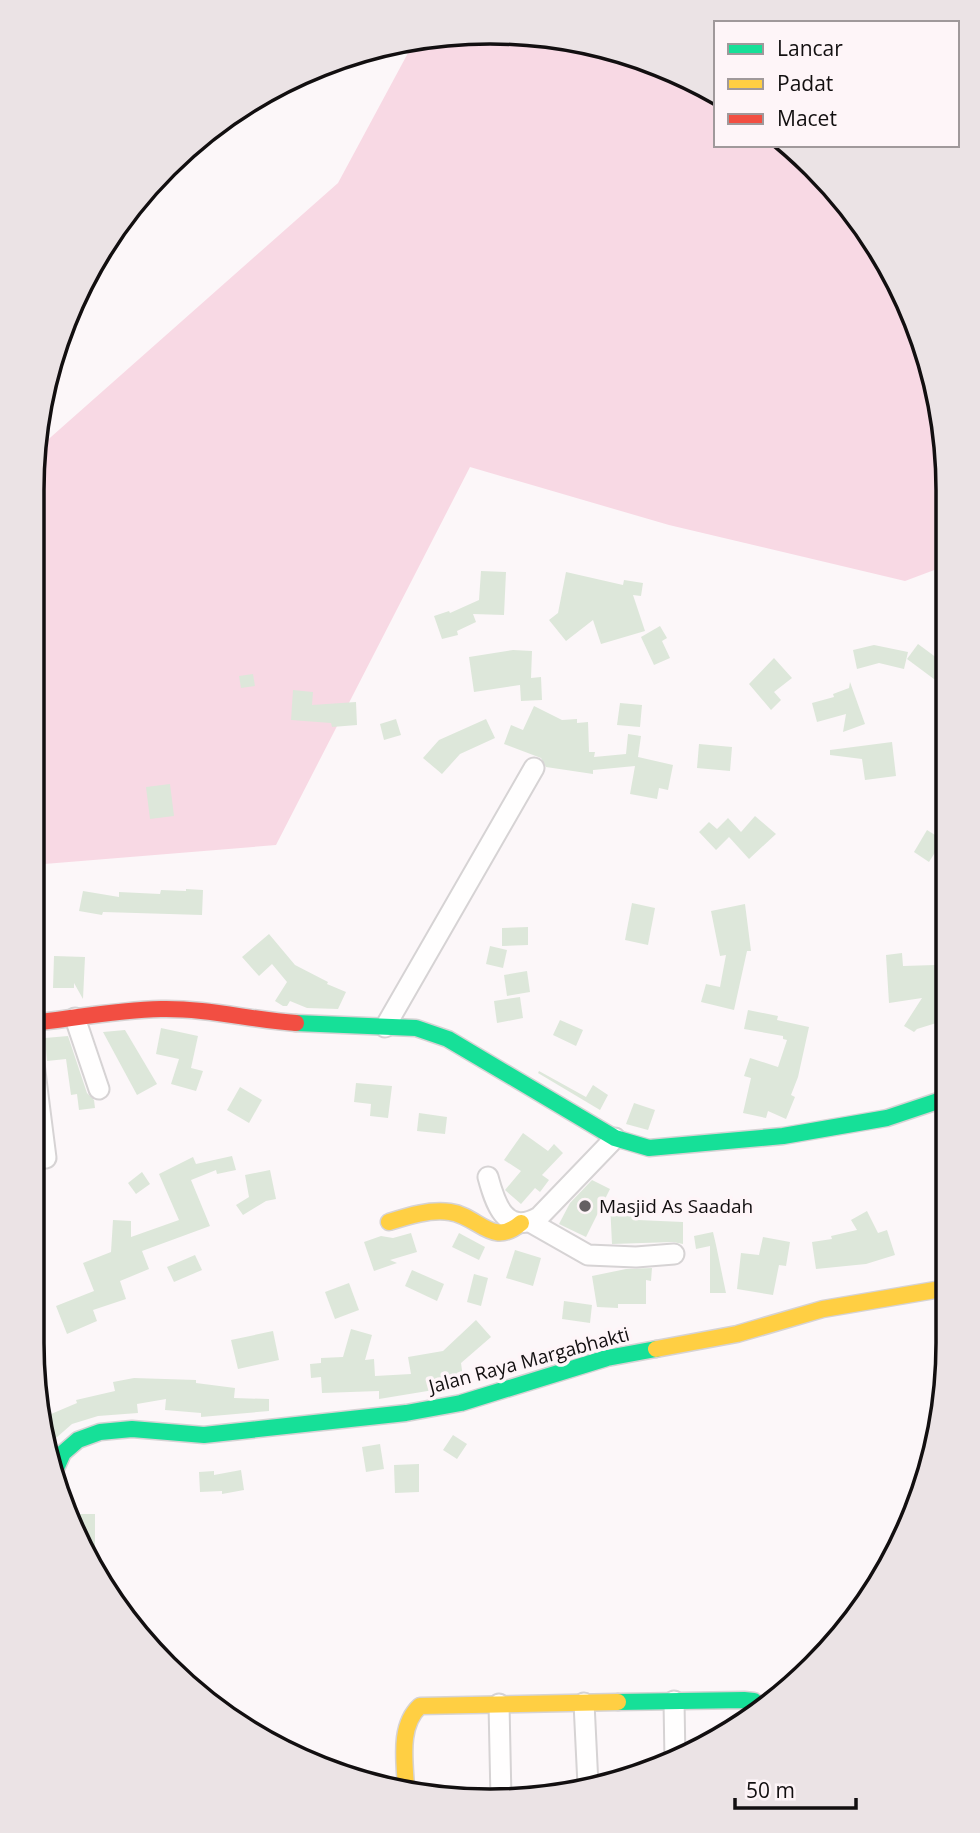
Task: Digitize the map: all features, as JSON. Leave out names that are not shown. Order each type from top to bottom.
[{"type":"street","points":[[385,1027],[534,768]]},
{"type":"street","points":[[44,1021],[161,1009],[213,1012],[257,1020],[303,1024],[416,1028],[447,1039],[615,1138],[649,1148],[748,1140],[887,1118],[936,1102]]},
{"type":"street","points":[[75,1017],[99,1089]]},
{"type":"street","points":[[389,1222],[409,1216],[448,1212],[464,1215],[499,1234],[514,1231],[539,1217],[615,1138]]},
{"type":"street","points":[[44,1142],[46,1158]]},
{"type":"street","points":[[488,1177],[500,1211],[506,1217],[526,1223],[588,1255],[636,1257],[674,1254]]},
{"type":"street","name":"Jalan Raya Margabhakti","points":[[60,1460],[63,1453],[78,1440],[100,1432],[132,1429],[204,1435],[406,1413],[461,1403],[607,1358],[737,1334],[823,1309],[936,1290]]},
{"type":"street","points":[[406,1781],[408,1717],[412,1710],[420,1706],[744,1700],[755,1702]]},
{"type":"street","points":[[674,1701],[675,1749]]},
{"type":"street","points":[[584,1703],[588,1778]]},
{"type":"street","points":[[499,1704],[501,1789]]},
{"type":"shaded area","points":[[490,44],[577,52],[633,67],[714,105],[714,147],[775,147],[784,154],[806,174],[844,218],[890,293],[913,347],[928,403],[935,461],[936,569],[905,581],[669,525],[470,467],[276,845],[44,864],[44,490],[47,440],[338,183],[409,51]]},
{"type":"building","points":[[481,571],[506,572],[504,615],[473,614],[476,622],[457,631],[458,635],[442,639],[434,616],[449,611],[450,613],[479,600]]},
{"type":"building","points":[[566,572],[623,585],[624,580],[643,583],[641,596],[633,595],[645,631],[601,644],[593,620],[566,641],[549,620],[558,613]]},
{"type":"building","points":[[660,626],[667,638],[662,641],[670,658],[654,665],[641,637]]},
{"type":"building","points":[[918,644],[936,657],[936,681],[907,659]]},
{"type":"building","points":[[874,645],[908,652],[904,669],[879,663],[857,669],[853,650]]},
{"type":"building","points":[[513,650],[532,651],[531,678],[541,677],[542,700],[521,701],[520,685],[474,692],[469,657]]},
{"type":"building","points":[[774,658],[792,678],[774,692],[781,700],[771,710],[749,684]]},
{"type":"building","points":[[253,674],[255,686],[241,688],[239,676]]},
{"type":"building","points":[[850,682],[865,724],[843,732],[846,714],[817,722],[812,703],[834,697],[833,694],[849,688]]},
{"type":"building","points":[[293,690],[313,692],[312,705],[356,702],[357,725],[332,727],[331,723],[291,720]]},
{"type":"building","points":[[620,703],[642,705],[640,727],[617,725]]},
{"type":"building","points":[[534,706],[562,720],[577,719],[577,723],[588,722],[589,752],[595,752],[594,757],[626,754],[628,734],[641,736],[638,757],[673,765],[668,790],[659,788],[657,799],[630,794],[635,766],[593,770],[593,774],[546,767],[541,758],[504,744],[511,725],[523,730]]},
{"type":"building","points":[[396,719],[401,735],[384,740],[380,724]]},
{"type":"building","points":[[486,719],[495,738],[460,754],[442,774],[423,758],[439,740]]},
{"type":"building","points":[[892,742],[896,776],[865,780],[862,759],[830,755],[830,750]]},
{"type":"building","points":[[699,744],[732,747],[730,771],[697,768]]},
{"type":"building","points":[[170,784],[174,816],[150,819],[146,787]]},
{"type":"building","points":[[755,816],[776,834],[749,859],[729,837],[716,850],[699,832],[709,822],[717,829],[728,818],[741,832]]},
{"type":"building","points":[[927,830],[936,836],[936,851],[929,862],[914,852]]},
{"type":"building","points":[[161,890],[203,890],[202,915],[103,912],[102,915],[79,911],[83,891],[119,897],[119,892],[160,894]]},
{"type":"building","points":[[632,903],[655,908],[648,945],[625,940]]},
{"type":"building","points":[[745,904],[751,951],[747,951],[734,1010],[701,1002],[706,984],[720,987],[726,955],[720,956],[711,911]]},
{"type":"building","points":[[528,927],[528,945],[502,946],[502,928]]},
{"type":"building","points":[[269,934],[295,965],[346,992],[338,1009],[307,1008],[290,1001],[287,1006],[283,1006],[275,1001],[287,982],[272,964],[259,976],[242,957]]},
{"type":"building","points":[[490,946],[507,950],[503,968],[486,964]]},
{"type":"building","points":[[902,953],[903,966],[935,965],[936,1023],[914,1032],[904,1026],[922,998],[889,1003],[886,955]]},
{"type":"building","points":[[54,956],[85,957],[83,999],[74,983],[74,988],[53,988]]},
{"type":"building","points":[[527,971],[530,992],[507,996],[504,975]]},
{"type":"building","points":[[520,997],[523,1018],[497,1023],[494,1001]]},
{"type":"building","points":[[748,1010],[778,1016],[777,1020],[809,1027],[798,1077],[791,1095],[795,1097],[786,1119],[768,1111],[766,1118],[743,1113],[751,1078],[744,1076],[750,1058],[778,1067],[787,1040],[783,1039],[783,1036],[744,1029]]},
{"type":"building","points":[[560,1020],[583,1030],[576,1046],[553,1035]]},
{"type":"building","points":[[161,1028],[198,1036],[191,1068],[203,1071],[196,1091],[171,1084],[179,1059],[156,1054]]},
{"type":"building","points":[[125,1030],[157,1084],[137,1095],[103,1032]]},
{"type":"building","points":[[68,1036],[87,1093],[94,1100],[95,1108],[79,1110],[77,1094],[71,1095],[66,1059],[47,1061],[45,1038]]},
{"type":"building","points":[[539,1071],[586,1097],[593,1085],[608,1095],[600,1110],[538,1073]]},
{"type":"building","points":[[356,1083],[392,1086],[388,1118],[370,1116],[371,1104],[354,1102]]},
{"type":"building","points":[[240,1087],[262,1100],[249,1123],[227,1110]]},
{"type":"building","points":[[634,1103],[655,1110],[648,1130],[626,1124]]},
{"type":"building","points":[[419,1113],[447,1117],[445,1134],[417,1131]]},
{"type":"building","points":[[523,1133],[548,1151],[554,1144],[563,1153],[542,1175],[549,1180],[540,1192],[535,1188],[521,1204],[505,1190],[521,1171],[504,1160]]},
{"type":"building","points":[[232,1156],[236,1170],[217,1174],[216,1170],[191,1180],[210,1226],[142,1251],[149,1269],[120,1281],[126,1299],[93,1310],[97,1321],[67,1334],[56,1306],[94,1291],[83,1263],[111,1252],[113,1220],[131,1221],[131,1237],[179,1220],[159,1174],[193,1157],[196,1164]]},
{"type":"building","points":[[270,1170],[276,1199],[266,1201],[243,1215],[236,1205],[249,1197],[245,1175]]},
{"type":"building","points":[[142,1172],[150,1184],[136,1194],[128,1183]]},
{"type":"building","name":"Masjid As Saadah","points":[[592,1180],[610,1189],[586,1237],[559,1224],[570,1203]]},
{"type":"building","points":[[610,1203],[639,1204],[638,1220],[683,1222],[683,1244],[612,1244]]},
{"type":"building","points":[[867,1211],[878,1233],[887,1230],[895,1255],[866,1264],[816,1269],[812,1242],[832,1239],[831,1236],[857,1230],[851,1220]]},
{"type":"building","points":[[713,1232],[726,1293],[710,1293],[710,1246],[696,1249],[694,1236]]},
{"type":"building","points":[[411,1233],[417,1252],[390,1260],[397,1263],[374,1271],[364,1242],[381,1236],[393,1238]]},
{"type":"building","points":[[459,1233],[485,1247],[479,1260],[452,1247]]},
{"type":"building","points":[[763,1237],[790,1242],[786,1266],[779,1265],[773,1295],[737,1289],[741,1253],[759,1255]]},
{"type":"building","points":[[515,1250],[541,1258],[533,1286],[506,1278]]},
{"type":"building","points":[[195,1255],[202,1270],[174,1282],[167,1267]]},
{"type":"building","points":[[652,1268],[651,1281],[646,1280],[646,1304],[618,1304],[618,1308],[597,1307],[592,1276],[626,1269]]},
{"type":"building","points":[[412,1270],[444,1284],[437,1301],[405,1286]]},
{"type":"building","points":[[474,1274],[488,1278],[481,1306],[467,1302]]},
{"type":"building","points":[[349,1283],[359,1310],[335,1319],[325,1292]]},
{"type":"building","points":[[564,1301],[592,1305],[590,1323],[562,1319]]},
{"type":"building","points":[[476,1320],[491,1337],[461,1363],[464,1385],[379,1399],[379,1391],[322,1393],[321,1377],[311,1378],[310,1364],[321,1363],[321,1358],[343,1357],[351,1329],[372,1335],[365,1360],[374,1359],[375,1376],[411,1374],[408,1357],[443,1351]]},
{"type":"building","points":[[273,1331],[279,1360],[238,1369],[231,1340]]},
{"type":"building","points":[[134,1378],[196,1380],[196,1383],[235,1388],[234,1398],[269,1399],[269,1411],[201,1417],[201,1413],[165,1410],[166,1399],[137,1404],[138,1413],[98,1416],[72,1424],[54,1439],[50,1415],[77,1403],[76,1400],[115,1391],[113,1382]]},
{"type":"building","points":[[453,1435],[467,1444],[457,1459],[443,1450]]},
{"type":"building","points":[[380,1444],[384,1469],[366,1472],[362,1447]]},
{"type":"building","points":[[419,1464],[419,1492],[395,1493],[394,1465]]},
{"type":"building","points":[[241,1470],[244,1490],[222,1494],[222,1491],[200,1492],[199,1472],[214,1471],[214,1475]]},
{"type":"building","points":[[78,1514],[95,1514],[95,1549]]},
{"type":"traffic: fast","points":[[296,1023],[416,1028],[448,1039],[615,1138],[649,1148],[783,1136],[887,1118],[936,1102]]},
{"type":"traffic: fast","points":[[60,1460],[63,1453],[78,1440],[100,1432],[132,1429],[204,1435],[406,1413],[461,1403],[607,1358],[656,1349]]},
{"type":"traffic: fast","points":[[618,1702],[755,1702]]},
{"type":"traffic: slow","points":[[389,1222],[442,1211],[460,1215],[493,1232],[511,1230],[521,1223]]},
{"type":"traffic: slow","points":[[656,1349],[737,1334],[823,1309],[936,1290]]},
{"type":"traffic: slow","points":[[406,1781],[406,1734],[408,1724],[420,1706],[618,1702]]},
{"type":"traffic: jam","points":[[44,1022],[161,1009],[195,1010],[296,1023]]},
{"type":"place","name":"Masjid As Saadah","points":[[585,1206]]}]
